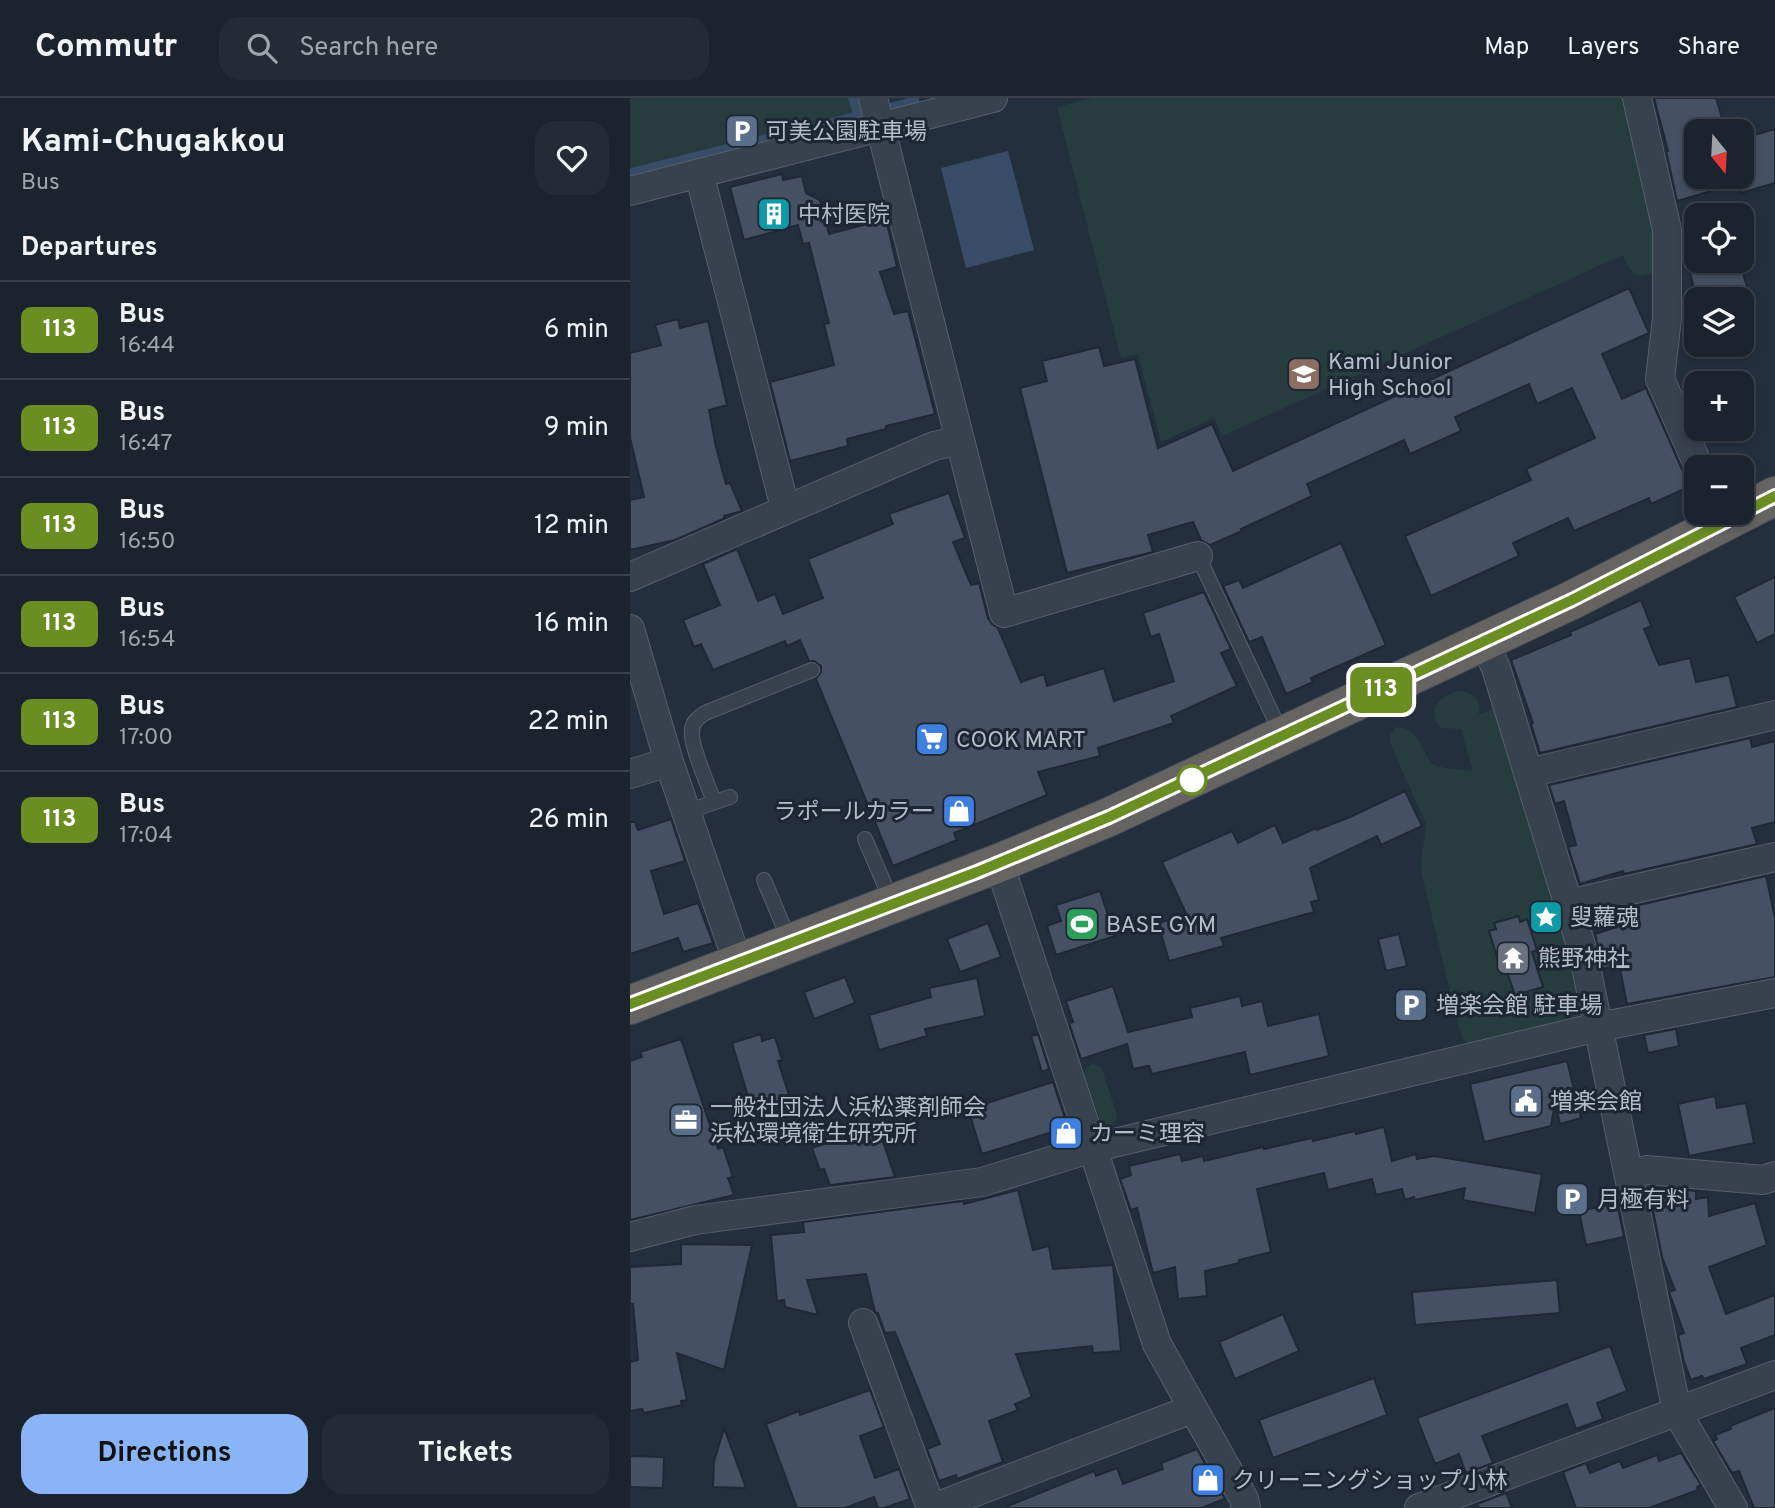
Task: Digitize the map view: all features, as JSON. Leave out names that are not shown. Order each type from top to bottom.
[{"type":"highway","points":[[1754,505],[1775,496]]},
{"type":"highway","points":[[630,1004],[999,863],[1109,817],[1484,642],[1709,525]]},
{"type":"street","points":[[873,98],[1004,613],[1198,556]]},
{"type":"street","points":[[630,191],[993,98]]},
{"type":"street","points":[[1637,98],[1667,230],[1667,318],[1660,379],[1694,455]]},
{"type":"street","points":[[699,173],[787,509]]},
{"type":"street","points":[[630,577],[934,446],[960,440]]},
{"type":"street","points":[[630,629],[686,812],[738,963]]},
{"type":"street","points":[[1484,642],[1496,668],[1583,952],[1677,1412],[1733,1508]]},
{"type":"street","points":[[1528,773],[1775,715]]},
{"type":"street","points":[[630,774],[670,762]]},
{"type":"street","points":[[1568,904],[1775,858]]},
{"type":"street","points":[[999,863],[1157,1344],[1244,1499],[1246,1508]]},
{"type":"street","points":[[630,1237],[695,1220],[982,1182],[1093,1149],[1598,1027],[1775,993]]},
{"type":"street","points":[[1629,1174],[1646,1170],[1763,1180],[1775,1176]]},
{"type":"street","points":[[863,1323],[932,1508],[1192,1407]]},
{"type":"street","points":[[1419,1508],[1486,1496],[1677,1412],[1775,1375]]},
{"type":"lane","points":[[1198,556],[1283,737]]},
{"type":"lane","points":[[714,802],[693,741],[691,730],[696,720],[705,713],[812,670]]},
{"type":"lane","points":[[686,812],[730,797]]},
{"type":"lane","points":[[866,839],[892,904]]},
{"type":"lane","points":[[764,880],[790,943]]},
{"type":"green space","points":[[630,98],[849,98],[853,112],[630,169]]},
{"type":"green space","points":[[1093,98],[1626,98],[1654,210],[1655,270],[1644,276],[1635,274],[1623,255],[1222,436],[1214,418],[1161,442],[1138,354],[1121,358],[1057,107]]},
{"type":"green space","points":[[1458,691],[1475,697],[1479,705],[1479,715],[1497,707],[1573,955],[1581,1012],[1575,1021],[1474,1046],[1464,1040],[1459,1029],[1422,875],[1426,824],[1391,745],[1390,735],[1396,727],[1404,728],[1418,740],[1432,764],[1473,771],[1461,729],[1441,728],[1434,716],[1434,710],[1440,700]]},
{"type":"green space","points":[[1091,1064],[1102,1069],[1117,1115],[1116,1122],[1111,1126],[1104,1126],[1100,1120],[1085,1076],[1085,1069]]},
{"type":"water","points":[[1008,151],[1034,250],[966,268],[941,168]]},
{"type":"building","points":[[1654,98],[1716,98],[1722,119],[1684,119],[1684,189],[1718,189],[1677,201],[1668,151]]},
{"type":"building","points":[[1775,129],[1775,183],[1741,193],[1741,189],[1754,189],[1754,135]]},
{"type":"building","points":[[782,174],[783,180],[802,176],[806,193],[820,200],[829,234],[886,219],[897,267],[880,272],[894,314],[908,311],[935,414],[886,426],[886,429],[847,439],[848,446],[790,461],[770,382],[834,365],[824,324],[829,323],[809,243],[803,244],[798,225],[744,240],[730,187]]},
{"type":"building","points":[[1690,273],[1743,273],[1747,287],[1694,287]]},
{"type":"building","points":[[1629,288],[1649,333],[1602,354],[1622,399],[1646,388],[1684,474],[1684,489],[1651,504],[1649,498],[1574,531],[1568,518],[1513,543],[1519,556],[1431,596],[1405,536],[1531,480],[1526,469],[1595,438],[1572,388],[1537,404],[1529,384],[1455,417],[1461,431],[1410,454],[1404,440],[1307,484],[1312,496],[1210,545],[1201,540],[1193,522],[1148,535],[1153,552],[1067,573],[1020,388],[1047,381],[1042,361],[1099,347],[1104,366],[1135,359],[1158,448],[1212,424],[1233,471]]},
{"type":"building","points":[[678,319],[680,328],[708,321],[727,405],[709,410],[726,484],[730,483],[742,511],[724,516],[725,518],[675,540],[630,550],[630,500],[644,497],[630,438],[630,353],[661,345],[655,325]]},
{"type":"building","points":[[949,493],[965,538],[953,542],[971,585],[979,583],[988,618],[998,628],[1021,682],[1044,674],[1047,686],[1104,668],[1114,701],[1174,681],[1159,634],[1151,637],[1143,613],[1204,592],[1231,649],[1221,653],[1237,686],[1171,716],[1174,723],[1098,748],[1100,756],[1038,772],[1047,795],[954,833],[957,840],[893,866],[816,679],[821,672],[821,666],[809,661],[800,640],[787,646],[785,641],[713,670],[701,644],[694,647],[683,620],[720,605],[703,564],[737,549],[758,601],[775,594],[783,614],[823,598],[808,559],[893,524],[889,514]]},
{"type":"building","points":[[1341,543],[1386,645],[1311,678],[1313,682],[1286,694],[1262,637],[1249,642],[1223,586],[1239,580],[1243,588]]},
{"type":"building","points":[[1775,577],[1775,634],[1757,643],[1734,597]]},
{"type":"building","points":[[1641,600],[1651,626],[1644,629],[1659,665],[1690,658],[1696,682],[1729,675],[1737,707],[1540,753],[1531,724],[1533,723],[1511,660],[1571,635],[1570,632]]},
{"type":"building","points":[[1750,738],[1752,747],[1775,741],[1775,822],[1752,828],[1757,844],[1624,874],[1623,871],[1580,884],[1568,847],[1576,845],[1564,801],[1555,804],[1549,785]]},
{"type":"building","points":[[1405,791],[1422,826],[1381,845],[1377,836],[1310,868],[1319,900],[1311,902],[1314,912],[1221,938],[1224,946],[1169,961],[1158,923],[1187,915],[1162,862],[1232,831],[1238,843],[1275,825],[1283,843],[1350,817]]},
{"type":"building","points":[[671,819],[685,861],[651,871],[664,914],[698,903],[713,943],[683,952],[678,938],[630,954],[630,822],[635,822],[638,830]]},
{"type":"building","points":[[1766,876],[1775,918],[1775,977],[1627,1004],[1619,964],[1603,969],[1595,934],[1638,920],[1635,906]]},
{"type":"building","name":"BASE GYM","points":[[1100,891],[1115,936],[1056,955],[1047,926],[1061,921],[1056,905]]},
{"type":"building","name":"熊野神社","points":[[1519,916],[1520,922],[1527,919],[1537,950],[1532,952],[1543,987],[1515,995],[1507,972],[1502,973],[1489,931],[1496,929],[1494,923]]},
{"type":"building","points":[[988,923],[1001,957],[960,972],[947,939]]},
{"type":"building","points":[[1399,934],[1407,966],[1386,971],[1378,939]]},
{"type":"building","points":[[845,977],[855,1003],[814,1019],[804,992]]},
{"type":"building","points":[[977,978],[985,1016],[925,1029],[927,1036],[879,1050],[869,1015],[931,997],[929,988]]},
{"type":"building","points":[[1113,986],[1128,1032],[1192,1017],[1190,1008],[1240,996],[1242,1006],[1262,1001],[1268,1026],[1319,1014],[1329,1056],[1250,1075],[1245,1052],[1152,1074],[1149,1066],[1133,1069],[1127,1044],[1081,1059],[1069,1023],[1073,1022],[1066,1001]]},
{"type":"building","points":[[1676,1029],[1679,1046],[1648,1053],[1644,1035]]},
{"type":"building","points":[[761,1034],[762,1041],[775,1037],[782,1060],[778,1061],[791,1101],[753,1113],[732,1043]]},
{"type":"building","points":[[1038,1034],[1049,1069],[1042,1072],[1031,1036]]},
{"type":"building","points":[[681,1039],[718,1149],[723,1147],[733,1177],[728,1178],[734,1195],[630,1220],[630,1061],[642,1057],[640,1052]]},
{"type":"building","name":"増楽会館","points":[[1567,1061],[1581,1118],[1560,1124],[1555,1103],[1551,1126],[1484,1142],[1470,1084]]},
{"type":"building","points":[[1053,1082],[1068,1127],[982,1154],[968,1109]]},
{"type":"building","points":[[1715,1096],[1717,1108],[1746,1103],[1754,1143],[1689,1156],[1678,1104]]},
{"type":"building","points":[[1384,1127],[1392,1161],[1416,1154],[1417,1159],[1434,1156],[1542,1174],[1535,1213],[1463,1200],[1465,1188],[1415,1200],[1414,1197],[1405,1200],[1402,1189],[1376,1195],[1372,1179],[1328,1190],[1324,1173],[1257,1189],[1271,1252],[1205,1271],[1207,1296],[1178,1299],[1175,1267],[1153,1273],[1137,1208],[1131,1210],[1120,1179],[1131,1175],[1129,1166],[1180,1154],[1182,1161],[1203,1156],[1204,1161],[1263,1147],[1264,1149],[1312,1138],[1313,1141],[1355,1131],[1356,1134]]},
{"type":"building","points":[[879,1130],[895,1177],[830,1185],[824,1169],[820,1170],[812,1148],[847,1136],[849,1141]]},
{"type":"building","points":[[1650,1187],[1696,1191],[1696,1199],[1708,1197],[1709,1216],[1755,1203],[1767,1245],[1709,1267],[1726,1314],[1775,1295],[1775,1335],[1741,1348],[1747,1364],[1704,1379],[1702,1376],[1691,1380],[1678,1335],[1684,1333],[1669,1292],[1675,1290],[1662,1257]]},
{"type":"building","points":[[1018,1190],[1033,1250],[1049,1246],[1053,1269],[1113,1265],[1121,1351],[1093,1353],[1092,1346],[1016,1354],[1032,1397],[1015,1404],[1018,1410],[989,1421],[1003,1462],[957,1479],[956,1475],[939,1481],[927,1449],[940,1444],[895,1332],[885,1333],[878,1313],[875,1312],[866,1274],[807,1280],[818,1315],[785,1307],[784,1300],[777,1301],[771,1235],[804,1232],[803,1222],[963,1201],[964,1204]]},
{"type":"building","points":[[1617,1203],[1624,1237],[1586,1245],[1579,1211]]},
{"type":"building","points":[[681,1244],[752,1245],[724,1370],[677,1353],[687,1400],[681,1401],[682,1405],[644,1413],[642,1409],[630,1411],[630,1362],[638,1360],[633,1304],[630,1304],[630,1267],[681,1264]]},
{"type":"building","points":[[1557,1280],[1560,1313],[1415,1325],[1412,1292]]},
{"type":"building","points":[[1283,1314],[1299,1351],[1235,1379],[1219,1342]]},
{"type":"building","points":[[1610,1346],[1627,1391],[1597,1403],[1603,1419],[1576,1429],[1567,1404],[1482,1436],[1493,1463],[1466,1473],[1459,1454],[1435,1464],[1417,1418]]},
{"type":"building","points":[[1374,1378],[1387,1415],[1273,1458],[1259,1420]]},
{"type":"building","points":[[870,1390],[884,1427],[860,1436],[875,1478],[899,1469],[910,1499],[884,1508],[878,1508],[874,1497],[845,1508],[797,1508],[766,1424],[799,1411],[800,1415]]},
{"type":"building","points":[[1775,1408],[1775,1508],[1754,1508],[1739,1471],[1732,1473],[1713,1441],[1717,1439],[1715,1435],[1731,1429],[1730,1426]]},
{"type":"building","points":[[724,1428],[746,1488],[713,1487],[714,1462]]},
{"type":"building","points":[[1197,1449],[1225,1499],[1201,1508],[1008,1506],[1094,1471],[1096,1476],[1117,1468],[1123,1484],[1163,1469],[1161,1463]]},
{"type":"building","points":[[1681,1453],[1701,1485],[1697,1487],[1698,1490],[1649,1508],[1576,1508],[1563,1472],[1586,1463],[1590,1473],[1620,1461],[1623,1468],[1657,1455],[1659,1461]]},
{"type":"building","points":[[630,1456],[664,1457],[663,1488],[630,1487]]},
{"type":"building","points":[[1506,1493],[1512,1508],[1479,1508],[1477,1504]]},
{"type":"waterway","points":[[853,98],[858,115]]},
{"type":"waterway","points":[[892,107],[915,101]]},
{"type":"waterway","points":[[630,173],[860,115]]},
{"type":"bus line","name":"113","points":[[630,1004],[977,872],[1109,817],[1572,600],[1775,496]]},
{"type":"place","name":"可美公園駐車場","points":[[742,131]]},
{"type":"place","name":"中村医院","points":[[774,214]]},
{"type":"place","name":"Kami Junior High School","points":[[1304,374]]},
{"type":"place","name":"COOK MART","points":[[932,739]]},
{"type":"place","name":"ラポールカラー","points":[[959,811]]},
{"type":"place","name":"叟蘿魂","points":[[1546,917]]},
{"type":"place","name":"BASE GYM","points":[[1082,924]]},
{"type":"place","name":"熊野神社","points":[[1513,958]]},
{"type":"place","name":"増楽会館 駐車場","points":[[1411,1005]]},
{"type":"place","name":"増楽会館","points":[[1526,1101]]},
{"type":"place","name":"一般社団法人浜松薬剤師会 浜松環境衛生研究所","points":[[686,1120]]},
{"type":"place","name":"カーミ理容","points":[[1066,1133]]},
{"type":"place","name":"月極有料","points":[[1572,1199]]},
{"type":"place","name":"クリーニングショップ小林","points":[[1208,1480]]}]
